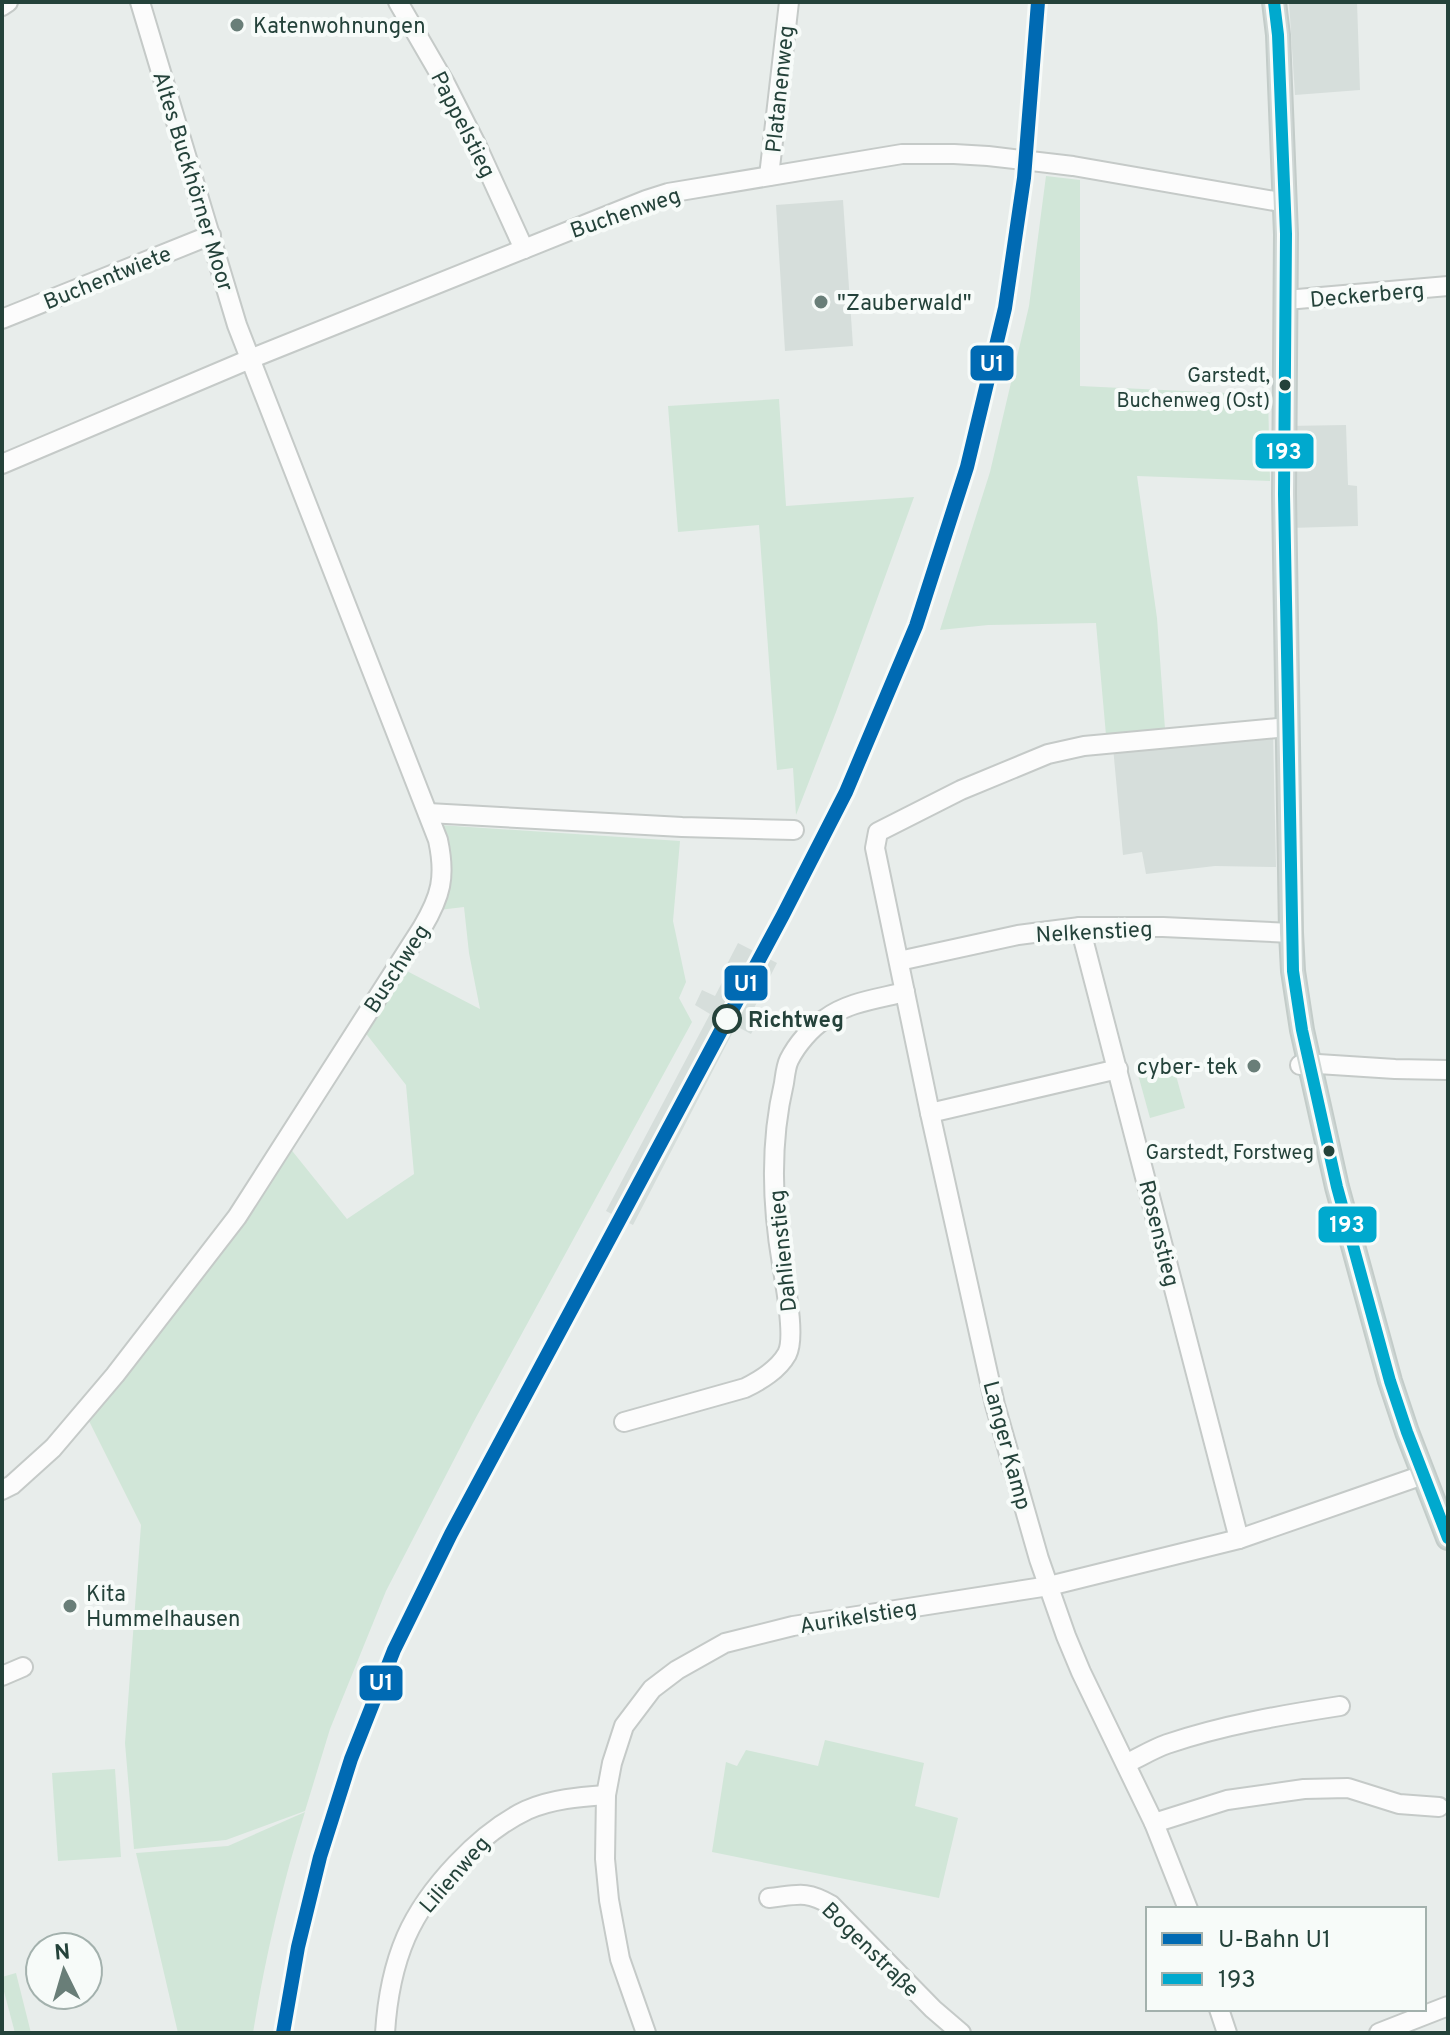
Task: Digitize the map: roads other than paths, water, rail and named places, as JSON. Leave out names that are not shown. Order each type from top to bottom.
[{"type":"main road","points":[[1274,2],[1286,203],[1284,494],[1291,933],[1297,1000],[1305,1064],[1390,1381],[1448,1538]]},
{"type":"street","points":[[2,6],[8,2]]},
{"type":"street","name":"Altes Buckhörner Moor","points":[[140,2],[237,325],[250,359]]},
{"type":"street","name":"Pappelstieg","points":[[398,2],[470,132],[524,249]]},
{"type":"street","name":"Platanenweg","points":[[769,176],[789,2]]},
{"type":"street","name":"Buchenweg","points":[[2,464],[250,359],[668,193],[902,154],[988,156],[1060,164],[1286,203]]},
{"type":"street","name":"Buchentwiete","points":[[2,319],[211,235]]},
{"type":"street","name":"Deckerberg","points":[[1286,300],[1448,286]]},
{"type":"street","name":"Buschweg","points":[[2,1490],[12,1485],[53,1448],[115,1375],[237,1217],[422,928],[434,908],[441,887],[443,863],[438,840],[250,359]]},
{"type":"street","name":"Langer Kamp","points":[[1187,1907],[1127,1763],[1081,1672],[1039,1559],[995,1405],[875,848],[878,832],[961,790],[1048,754],[1084,746],[1288,727]]},
{"type":"street","points":[[428,813],[794,830]]},
{"type":"street","name":"Nelkenstieg","points":[[899,961],[1018,935],[1080,927],[1291,933]]},
{"type":"street","name":"Rosenstieg","points":[[1080,927],[1239,1539]]},
{"type":"street","name":"Dahlienstieg","points":[[624,1422],[745,1388],[777,1368],[788,1352],[788,1299],[776,1227],[774,1155],[780,1099],[789,1060],[813,1028],[844,1007],[905,992]]},
{"type":"street","points":[[1305,1064],[1448,1070]]},
{"type":"street","points":[[930,1113],[1118,1069]]},
{"type":"street","name":"Aurikelstieg","points":[[646,2033],[620,1959],[609,1900],[605,1859],[606,1795],[624,1726],[652,1689],[677,1670],[725,1643],[793,1626],[1049,1586],[1239,1539],[1423,1475]]},
{"type":"street","points":[[2,1676],[23,1667]]},
{"type":"street","points":[[1127,1763],[1164,1745],[1215,1729],[1340,1706]]},
{"type":"street","points":[[1154,1823],[1227,1800],[1304,1789],[1348,1788],[1399,1804],[1439,1807]]},
{"type":"street","name":"Lilienweg","points":[[385,2033],[389,1994],[407,1934],[459,1862],[493,1830],[528,1810],[564,1800],[606,1795]]},
{"type":"street","name":"Bogenstraße","points":[[769,1898],[814,1895],[831,1905],[933,2009],[961,2033]]},
{"type":"street","points":[[1426,2009],[1448,2006]]},
{"type":"street","points":[[1220,2011],[1227,2033]]},
{"type":"street","points":[[1379,2033],[1421,2011]]},
{"type":"metro line","name":"U1","points":[[283,2033],[298,1947],[320,1857],[351,1759],[394,1650],[451,1534],[846,792],[916,626],[967,467],[1005,308],[1024,178],[1038,2]]},
{"type":"place","name":"Katenwohnungen","points":[[237,25]]},
{"type":"place","name":"\"Zauberwald\"","points":[[821,302]]},
{"type":"place","name":"Garstedt, Buchenweg (Ost)","points":[[1285,385]]},
{"type":"place","name":"Richtweg","points":[[727,1019]]},
{"type":"place","name":"cyber- tek","points":[[1254,1066]]},
{"type":"place","name":"Garstedt, Forstweg","points":[[1329,1151]]},
{"type":"place","name":"Kita Hummelhausen","points":[[70,1606]]}]
